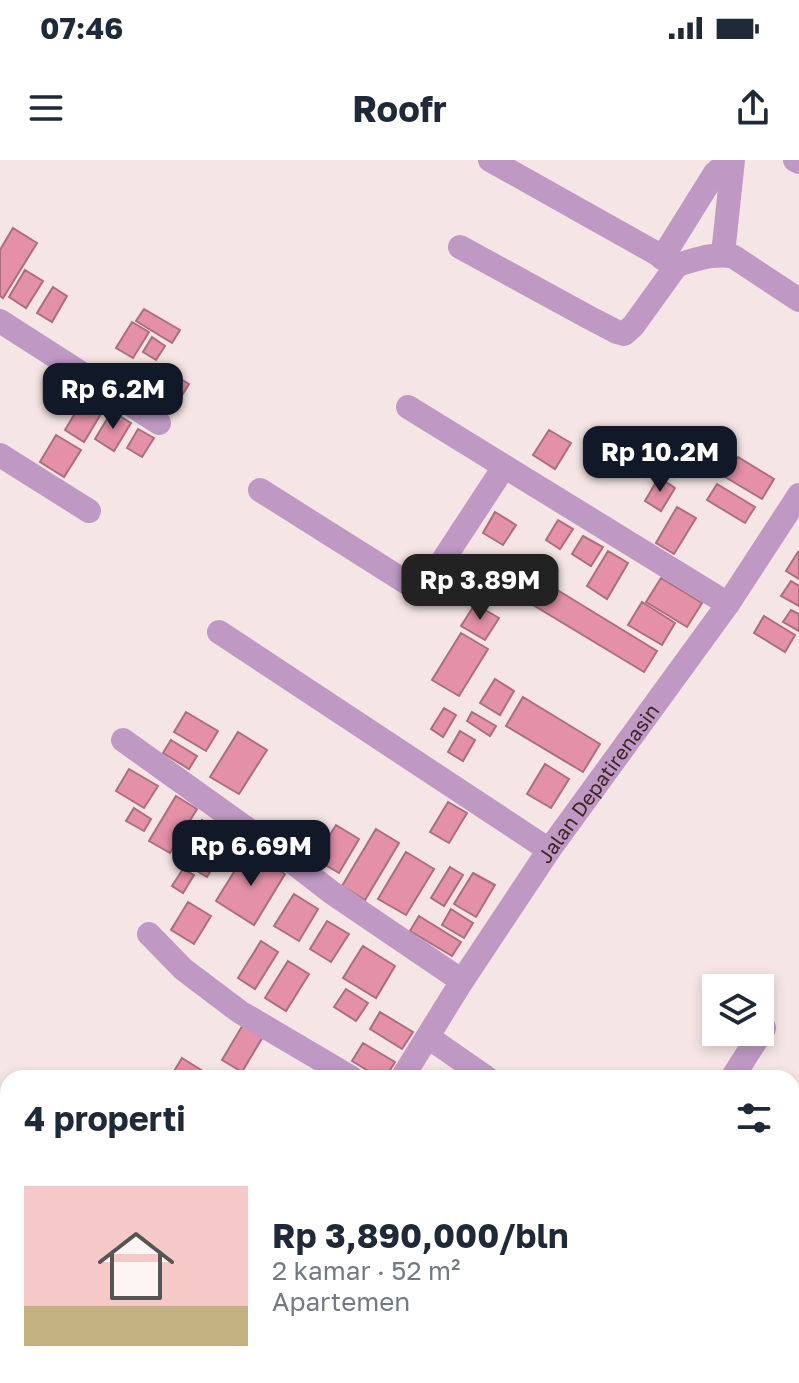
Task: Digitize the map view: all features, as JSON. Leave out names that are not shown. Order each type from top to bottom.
[{"type":"street","points":[[490,160],[670,262],[723,254],[741,261],[799,300]]},
{"type":"street","points":[[460,247],[624,334],[633,326],[670,262],[715,173],[732,160]]},
{"type":"street","points":[[723,254],[732,160]]},
{"type":"street","points":[[0,321],[159,423]]},
{"type":"street","points":[[408,407],[728,604]]},
{"type":"street","points":[[0,455],[89,511]]},
{"type":"street","points":[[260,490],[409,584],[420,586],[430,580],[504,467]]},
{"type":"street","name":"Jalan Depatirenasin","points":[[407,1070],[549,850],[728,604],[799,495]]},
{"type":"street","points":[[219,632],[549,850]]},
{"type":"street","points":[[123,740],[331,892],[462,981]]},
{"type":"street","points":[[149,934],[183,969],[240,1012],[338,1070]]},
{"type":"street","points":[[428,1037],[475,1070]]},
{"type":"street","points":[[737,1070],[752,1046]]},
{"type":"building","points":[[13,228],[37,243],[3,298],[0,296],[0,250]]},
{"type":"building","points":[[25,270],[43,281],[26,308],[9,297]]},
{"type":"building","points":[[53,287],[67,296],[52,322],[37,313]]},
{"type":"building","points":[[144,309],[180,330],[172,343],[136,321]]},
{"type":"building","points":[[132,322],[149,332],[133,358],[116,348]]},
{"type":"building","points":[[152,337],[165,346],[156,360],[143,352]]},
{"type":"building","points":[[169,372],[189,384],[181,397],[161,385]]},
{"type":"building","points":[[66,373],[85,384],[68,411],[50,400]]},
{"type":"building","points":[[89,390],[108,402],[84,442],[65,430]]},
{"type":"building","points":[[112,411],[131,423],[114,451],[95,439]]},
{"type":"building","points":[[138,429],[154,438],[142,457],[127,448]]},
{"type":"building","points":[[549,430],[571,443],[555,469],[533,455]]},
{"type":"building","points":[[56,435],[81,450],[64,477],[40,462]]},
{"type":"building","points":[[738,457],[774,479],[762,499],[725,477]]},
{"type":"building","points":[[659,477],[675,488],[661,511],[645,501]]},
{"type":"building","points":[[717,484],[755,507],[745,523],[707,500]]},
{"type":"building","points":[[677,507],[696,518],[674,554],[656,543]]},
{"type":"building","points":[[495,512],[516,525],[503,545],[483,533]]},
{"type":"building","points":[[558,520],[573,529],[560,549],[546,540]]},
{"type":"building","points":[[583,536],[603,547],[591,566],[572,554]]},
{"type":"building","points":[[608,551],[628,563],[607,599],[587,586]]},
{"type":"building","points":[[799,552],[799,579],[786,571]]},
{"type":"building","points":[[519,557],[539,569],[523,596],[502,584]]},
{"type":"building","points":[[661,578],[702,603],[687,627],[646,602]]},
{"type":"building","points":[[541,580],[657,651],[644,672],[528,602]]},
{"type":"building","points":[[791,581],[799,586],[799,606],[781,596]]},
{"type":"building","points":[[642,602],[675,623],[662,645],[628,625]]},
{"type":"building","points":[[475,604],[499,618],[485,640],[461,626]]},
{"type":"building","points":[[791,610],[799,614],[799,631],[783,622]]},
{"type":"building","points":[[764,616],[795,635],[785,652],[754,633]]},
{"type":"building","points":[[461,633],[488,649],[459,696],[432,680]]},
{"type":"building","points":[[495,679],[514,691],[500,715],[480,703]]},
{"type":"building","points":[[523,697],[600,744],[583,772],[506,726]]},
{"type":"building","points":[[444,708],[456,715],[443,737],[431,729]]},
{"type":"building","points":[[186,712],[218,731],[206,751],[174,732]]},
{"type":"building","points":[[472,712],[496,726],[490,736],[467,721]]},
{"type":"building","points":[[460,731],[475,740],[463,761],[448,752]]},
{"type":"building","points":[[238,732],[267,750],[239,794],[210,777]]},
{"type":"building","points":[[171,740],[197,756],[189,769],[163,753]]},
{"type":"building","points":[[545,764],[569,779],[551,808],[527,794]]},
{"type":"building","points":[[129,769],[158,786],[144,808],[116,791]]},
{"type":"building","points":[[176,796],[197,809],[170,853],[149,841]]},
{"type":"building","points":[[448,802],[467,813],[449,843],[430,832]]},
{"type":"building","points":[[134,808],[151,819],[144,831],[126,821]]},
{"type":"building","points":[[202,820],[231,838],[207,877],[178,860]]},
{"type":"building","points":[[336,825],[359,839],[339,873],[315,859]]},
{"type":"building","points":[[376,829],[399,843],[365,900],[342,886]]},
{"type":"building","points":[[247,851],[285,874],[254,925],[216,901]]},
{"type":"building","points":[[406,852],[434,869],[406,915],[378,899]]},
{"type":"building","points":[[450,867],[463,875],[444,906],[431,898]]},
{"type":"building","points":[[183,869],[194,875],[183,893],[172,886]]},
{"type":"building","points":[[473,873],[495,885],[476,917],[454,904]]},
{"type":"building","points":[[294,894],[318,909],[299,941],[274,926]]},
{"type":"building","points":[[188,902],[211,916],[194,944],[171,930]]},
{"type":"building","points":[[451,909],[473,923],[464,938],[442,925]]},
{"type":"building","points":[[419,916],[461,942],[452,956],[410,931]]},
{"type":"building","points":[[327,921],[349,934],[331,962],[310,949]]},
{"type":"building","points":[[261,941],[278,952],[255,989],[238,978]]},
{"type":"building","points":[[363,946],[395,966],[376,998],[343,978]]},
{"type":"building","points":[[288,961],[309,974],[286,1011],[265,998]]},
{"type":"building","points":[[346,989],[368,1003],[356,1021],[334,1007]]},
{"type":"building","points":[[380,1012],[413,1032],[402,1049],[370,1029]]},
{"type":"building","points":[[244,1023],[264,1035],[243,1070],[222,1060]]},
{"type":"building","points":[[363,1043],[395,1062],[390,1070],[367,1070],[352,1061]]},
{"type":"building","points":[[182,1058],[201,1070],[175,1070]]}]
